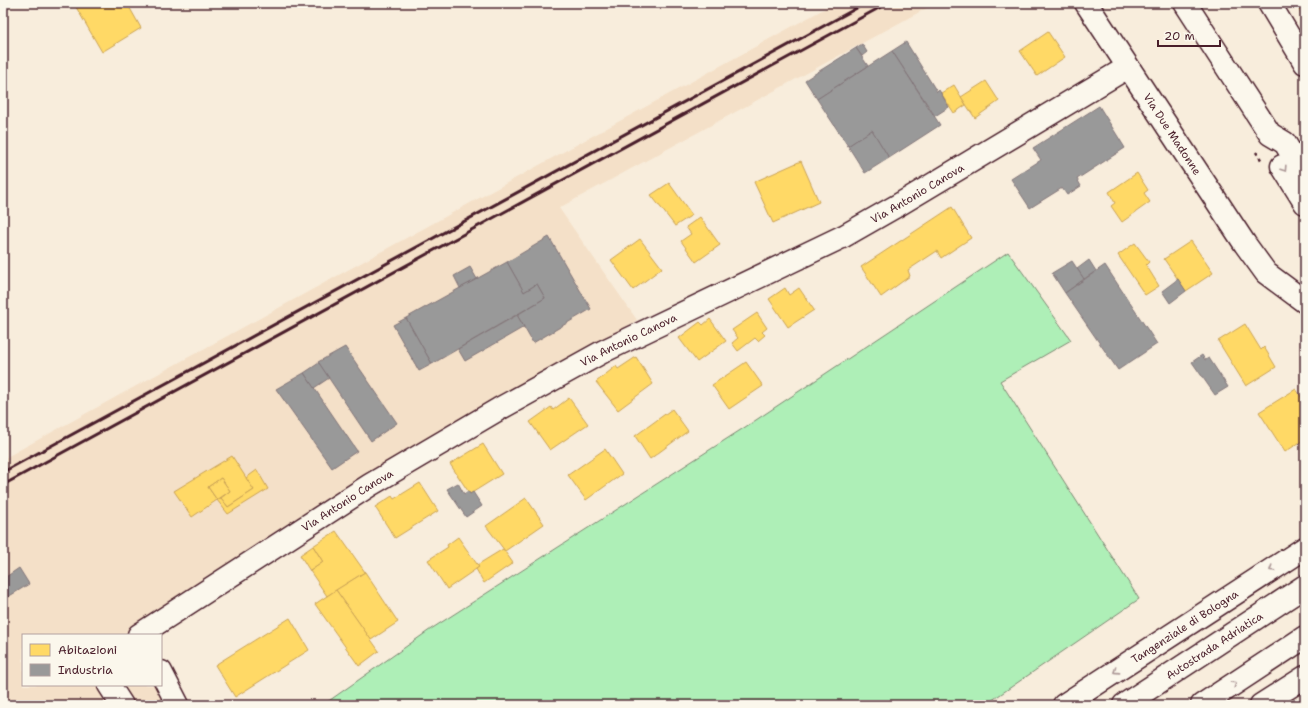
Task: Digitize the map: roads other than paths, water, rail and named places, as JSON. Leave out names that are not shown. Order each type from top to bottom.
[{"type":"main road","name":"Via Due Madonne","points":[[1086,3],[1259,264],[1266,273],[1305,302]]},
{"type":"main road","points":[[1185,3],[1270,134],[1272,150],[1305,203]]},
{"type":"main road","points":[[1269,3],[1305,63]]},
{"type":"main road","name":"Via Antonio Canova","points":[[140,634],[370,485],[499,409],[604,351],[844,236],[907,200],[1128,67]]},
{"type":"main road","points":[[1270,134],[1285,143],[1305,177]]},
{"type":"main road","name":"Via Due Madonne","points":[[1259,264],[1278,276],[1289,280],[1305,281]]},
{"type":"main road","name":"Tangenziale di Bologna","points":[[1064,705],[1305,548]]},
{"type":"main road","name":"Autostrada Adriatica","points":[[1124,705],[1305,586]]},
{"type":"main road","points":[[1202,705],[1305,637]]},
{"type":"main road","points":[[162,674],[178,705]]},
{"type":"main road","points":[[1261,705],[1305,677]]},
{"type":"main road","points":[[110,686],[122,705]]},
{"type":"railway","points":[[3,472],[866,3]]},
{"type":"railway","points":[[3,485],[888,3]]}]
